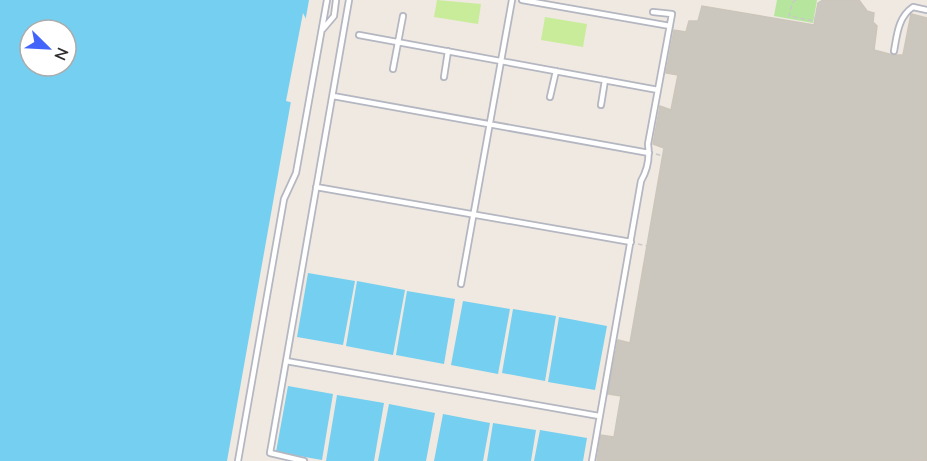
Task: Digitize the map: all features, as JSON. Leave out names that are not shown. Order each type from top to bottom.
[{"type":"lane","points":[[238,461],[284,199],[296,173],[327,0]]},
{"type":"lane","points":[[321,32],[334,16],[336,0]]},
{"type":"lane","points":[[304,461],[270,453],[349,0]]},
{"type":"lane","points":[[461,284],[512,0]]},
{"type":"lane","points":[[522,0],[670,26]]},
{"type":"lane","points":[[894,51],[899,26],[906,12],[914,7],[927,10]]},
{"type":"lane","points":[[592,461],[641,181],[646,171],[648,144],[672,14],[653,12]]},
{"type":"lane","points":[[393,69],[403,16]]},
{"type":"lane","points":[[359,35],[658,90]]},
{"type":"lane","points":[[444,77],[448,51]]},
{"type":"lane","points":[[550,97],[555,71]]},
{"type":"lane","points":[[601,105],[605,80]]},
{"type":"lane","points":[[333,96],[649,153]]},
{"type":"lane","points":[[316,187],[631,242]]},
{"type":"lane","points":[[286,361],[599,417]]},
{"type":"path","points":[[796,0],[792,3],[789,16],[814,21],[821,0]]},
{"type":"path","points":[[631,242],[647,246]]},
{"type":"green space","points":[[437,0],[481,4],[478,24],[434,17]]},
{"type":"green space","points":[[777,0],[817,0],[813,23],[774,16]]},
{"type":"green space","points":[[545,17],[587,24],[583,47],[541,40]]},
{"type":"water","points":[[0,0],[309,0],[227,461],[0,461]]},
{"type":"water","points":[[308,273],[355,281],[343,345],[297,337]]},
{"type":"water","points":[[357,281],[405,290],[393,355],[346,346]]},
{"type":"water","points":[[407,291],[455,299],[444,364],[396,355]]},
{"type":"water","points":[[463,301],[510,309],[498,374],[451,365]]},
{"type":"water","points":[[513,309],[556,316],[545,381],[502,373]]},
{"type":"water","points":[[559,317],[607,326],[595,390],[548,382]]},
{"type":"water","points":[[288,386],[333,394],[322,460],[276,452]]},
{"type":"water","points":[[337,395],[384,403],[374,461],[326,461]]},
{"type":"water","points":[[389,404],[435,413],[426,461],[378,461]]},
{"type":"water","points":[[443,414],[490,423],[483,461],[434,461]]},
{"type":"water","points":[[493,423],[536,430],[531,461],[487,461]]},
{"type":"water","points":[[540,430],[587,438],[583,461],[534,461]]},
{"type":"pier","points":[[303,13],[308,23],[294,103],[286,101]]},
{"type":"building","points":[[823,0],[859,0],[867,11],[874,13],[873,22],[877,26],[874,50],[893,55],[903,55],[911,14],[927,18],[927,461],[597,461],[601,435],[614,437],[621,396],[608,394],[618,340],[630,343],[664,148],[653,144],[660,106],[671,110],[678,75],[666,73],[674,30],[686,32],[689,21],[698,21],[702,6],[814,25],[818,3]]}]
